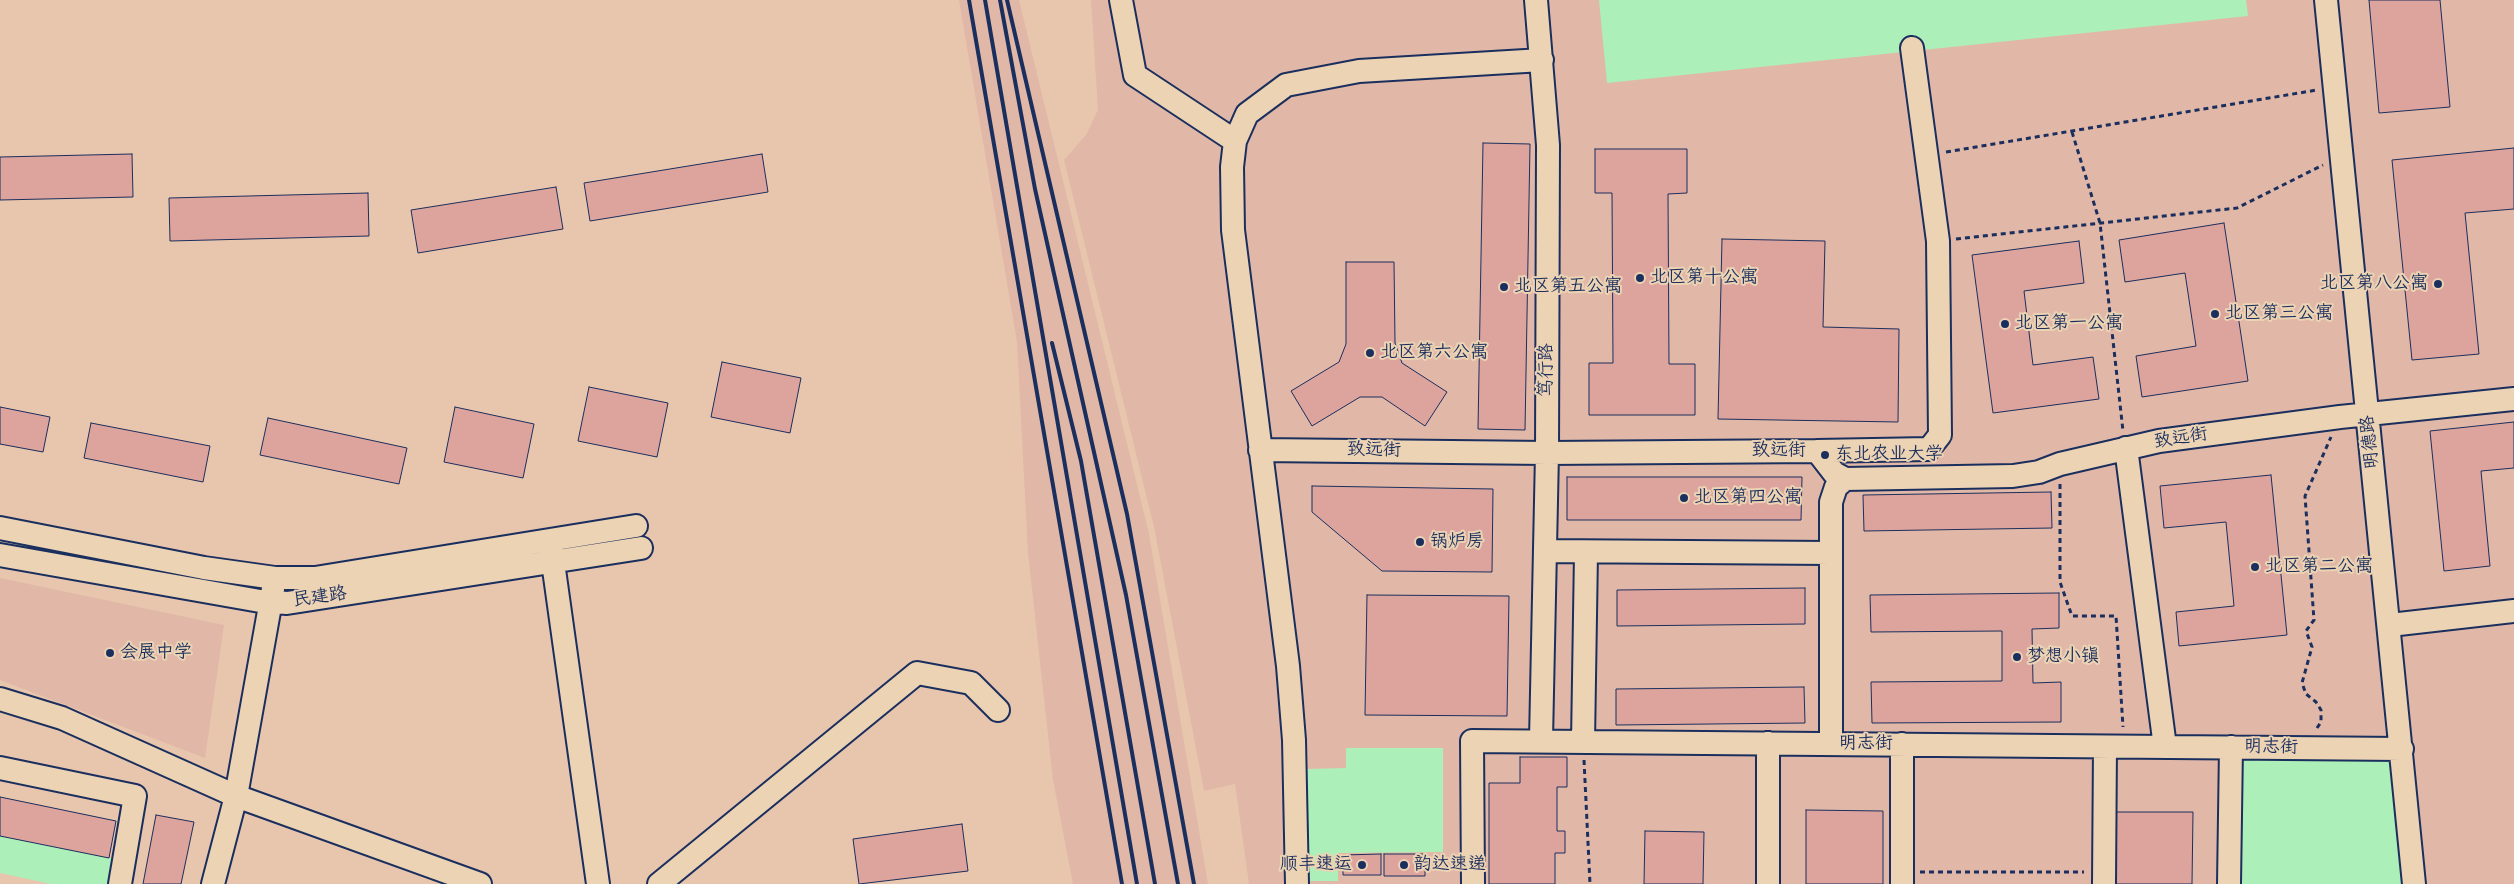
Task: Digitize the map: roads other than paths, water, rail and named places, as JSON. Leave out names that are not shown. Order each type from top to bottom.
[{"type":"street","points":[[1121,0],[1135,75],[1235,141]]},
{"type":"street","name":"笃行路","points":[[1536,0],[1548,145],[1547,453],[1541,740]]},
{"type":"street","name":"明德路","points":[[2326,0],[2390,625],[2414,884]]},
{"type":"street","points":[[1817,450],[1928,449],[1940,435],[1938,241],[1928,155],[1912,48]]},
{"type":"street","points":[[1297,884],[1293,731],[1288,666],[1233,230],[1232,167],[1235,141],[1247,114],[1286,85],[1359,71],[1542,60]]},
{"type":"street","name":"致远街","points":[[1260,450],[1547,453],[1817,450],[1834,473],[1845,479],[2013,476],[2039,472],[2060,464],[2159,441],[2340,417],[2514,399]]},
{"type":"street","points":[[2126,448],[2165,747]]},
{"type":"street","points":[[1831,744],[1831,502],[1836,487],[1845,479]]},
{"type":"street","name":"民建路","points":[[0,528],[204,568],[275,578],[314,578],[636,526]]},
{"type":"street","points":[[550,540],[598,884]]},
{"type":"street","name":"民建路","points":[[0,555],[271,602],[296,602],[641,548]]},
{"type":"street","points":[[1545,551],[1586,553],[1831,553]]},
{"type":"street","points":[[1583,742],[1586,553]]},
{"type":"street","points":[[212,884],[236,796],[275,578]]},
{"type":"street","points":[[2390,625],[2514,611]]},
{"type":"street","points":[[659,884],[917,672],[971,683],[998,710]]},
{"type":"street","points":[[0,699],[62,718],[236,796],[480,884]]},
{"type":"street","name":"明志街","points":[[1473,884],[1472,741],[1541,740],[1583,742],[2402,749]]},
{"type":"street","points":[[1768,743],[1768,884]]},
{"type":"street","points":[[1902,744],[1902,878]]},
{"type":"street","points":[[2104,878],[2114,746]]},
{"type":"street","points":[[2229,884],[2231,748]]},
{"type":"street","points":[[0,768],[135,796],[120,884]]},
{"type":"railway","points":[[969,0],[1122,884]]},
{"type":"railway","points":[[985,0],[1137,884]]},
{"type":"railway","points":[[1000,0],[1035,189],[1126,595],[1178,884]]},
{"type":"railway","points":[[1007,0],[1127,514],[1194,884]]},
{"type":"railway","points":[[1052,343],[1081,461],[1155,884]]},
{"type":"place","name":"北区第十公寓","points":[[1640,278]]},
{"type":"place","name":"北区第八公寓","points":[[2438,284]]},
{"type":"place","name":"北区第五公寓","points":[[1504,287]]},
{"type":"place","name":"北区第三公寓","points":[[2215,314]]},
{"type":"place","name":"北区第一公寓","points":[[2005,324]]},
{"type":"place","name":"北区第六公寓","points":[[1370,353]]},
{"type":"place","name":"东北农业大学","points":[[1825,455]]},
{"type":"place","name":"北区第四公寓","points":[[1684,498]]},
{"type":"place","name":"锅炉房","points":[[1420,542]]},
{"type":"place","name":"北区第二公寓","points":[[2255,567]]},
{"type":"place","name":"会展中学","points":[[110,653]]},
{"type":"place","name":"梦想小镇","points":[[2017,657]]},
{"type":"place","name":"顺丰速运","points":[[1362,865]]},
{"type":"place","name":"韵达速递","points":[[1404,865]]}]
